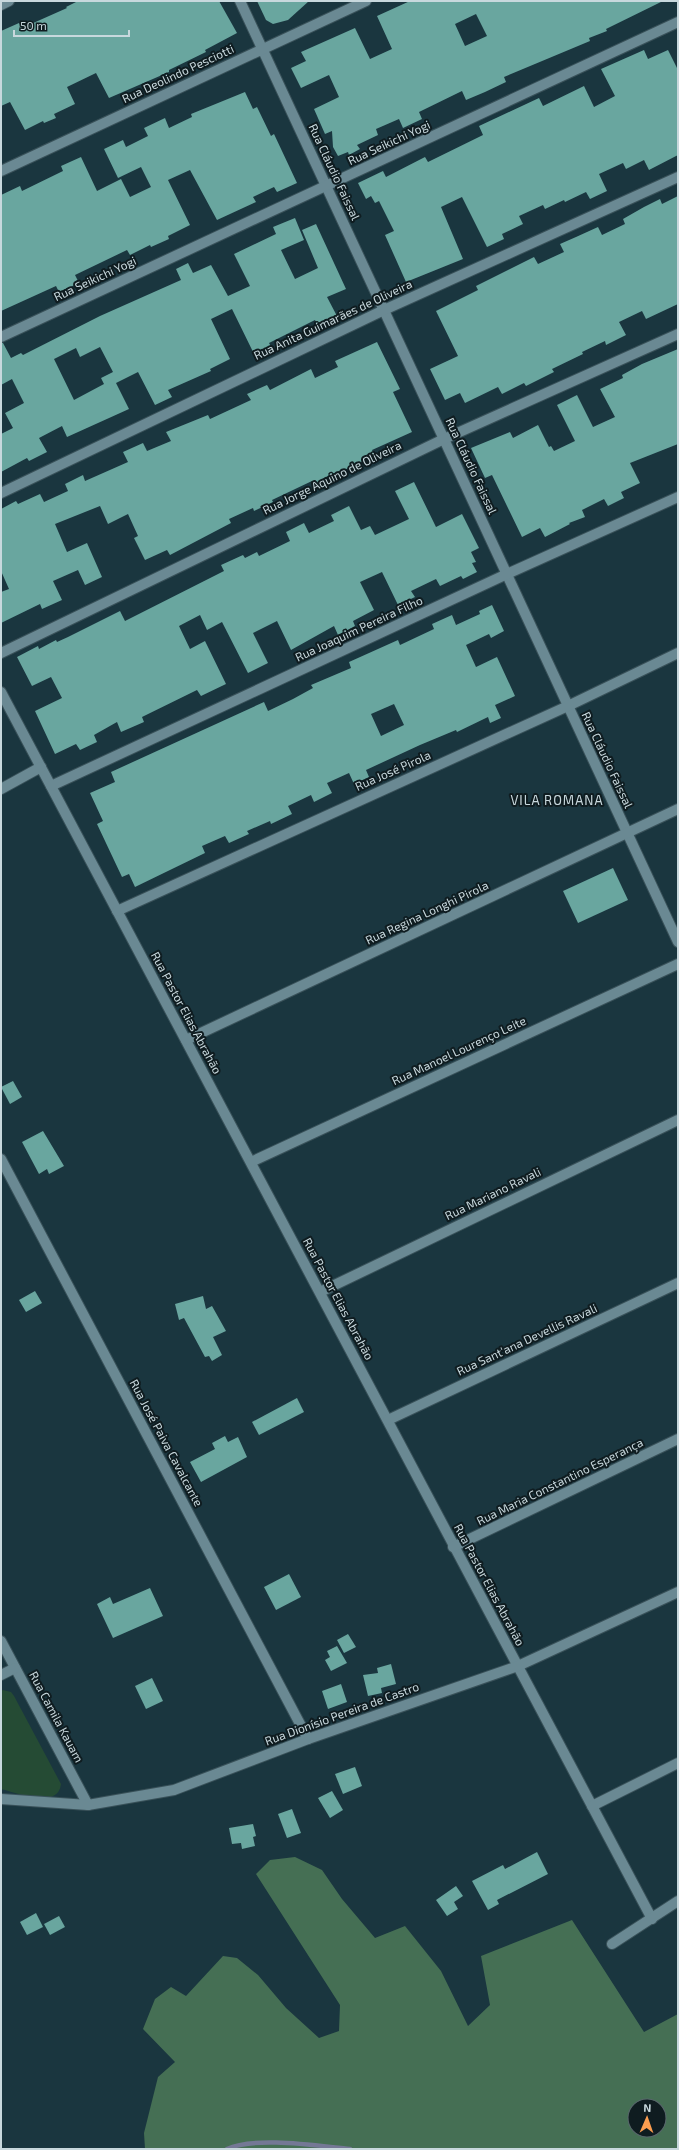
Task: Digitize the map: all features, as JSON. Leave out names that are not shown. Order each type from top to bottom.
[{"type":"street","points":[[1,5],[9,1]]},
{"type":"street","name":"Rua Cláudio Faissal","points":[[240,1],[678,942]]},
{"type":"street","name":"Rua Deolindo Pesciotti","points":[[1,171],[262,48],[366,1]]},
{"type":"street","name":"Rua Seikichi Yogi","points":[[1,336],[678,22]]},
{"type":"street","name":"Rua Anita Guimarães de Oliveira","points":[[1,493],[384,310],[678,177]]},
{"type":"street","name":"Rua Jorge Aquino de Oliveira","points":[[1,653],[444,439],[678,334]]},
{"type":"street","name":"Rua Joaquim Pereira Filho","points":[[51,786],[507,574],[678,497]]},
{"type":"street","name":"Rua José Pirola","points":[[117,911],[568,706],[678,653]]},
{"type":"street","name":"Rua Pastor Elias Abrahão","points":[[1,692],[652,1919]]},
{"type":"street","points":[[1,789],[41,767]]},
{"type":"street","name":"Rua Regina Longhi Pirola","points":[[186,1040],[678,809]]},
{"type":"street","name":"Rua Manoel Lourenço Leite","points":[[251,1162],[678,964]]},
{"type":"street","name":"Rua Mariano Ravali","points":[[320,1292],[678,1120]]},
{"type":"street","name":"Rua José Paiva Cavalcante","points":[[1,1159],[308,1739]]},
{"type":"street","name":"Rua Sant'ana Devellis Ravali","points":[[388,1420],[678,1283]]},
{"type":"street","name":"Rua Maria Constantino Esperança","points":[[454,1547],[678,1439]]},
{"type":"street","name":"Rua Dionísio Pereira de Castro","points":[[1,1798],[88,1805],[174,1790],[308,1739],[518,1666],[678,1592]]},
{"type":"street","name":"Rua Camila Kauam","points":[[1,1641],[88,1805]]},
{"type":"street","points":[[1,1675],[16,1668]]},
{"type":"street","points":[[592,1806],[678,1763]]},
{"type":"street","points":[[612,1944],[678,1901]]},
{"type":"green space","points":[[1,1691],[11,1692],[14,1696],[61,1784],[58,1792],[53,1796],[36,1798],[1,1789]]},
{"type":"green space","points":[[295,1857],[322,1870],[342,1899],[375,1938],[405,1926],[441,1971],[468,2026],[490,2005],[481,1956],[572,1920],[644,2032],[678,2014],[678,2149],[145,2149],[144,2133],[158,2077],[175,2062],[143,2029],[155,1999],[171,1987],[186,1996],[223,1956],[237,1958],[258,1975],[286,2008],[319,2038],[339,2031],[340,2005],[256,1874],[270,1860]]},
{"type":"building","points":[[78,1],[219,1],[237,33],[205,50],[206,52],[169,70],[169,72],[109,98],[96,73],[67,87],[75,104],[54,114],[56,118],[44,123],[43,121],[25,130],[10,102],[1,106],[1,31],[19,23],[22,28],[67,8],[66,7]]},
{"type":"building","points":[[257,1],[309,1],[288,20],[273,24],[266,20]]},
{"type":"building","points":[[410,1],[663,1],[606,29],[607,31],[589,38],[590,41],[504,77],[506,82],[485,92],[466,100],[462,91],[419,112],[422,119],[403,128],[399,119],[376,129],[378,135],[357,145],[360,149],[349,155],[348,152],[338,156],[333,147],[332,131],[325,134],[314,109],[339,97],[329,75],[301,88],[291,68],[306,61],[301,52],[355,28],[370,59],[392,49],[377,16]],"holes":[[[476,14],[487,36],[465,46],[455,24]]]},
{"type":"building","points":[[644,50],[648,59],[668,50],[678,70],[678,155],[649,170],[644,160],[626,169],[623,163],[599,174],[607,191],[590,199],[586,192],[565,202],[564,200],[545,209],[543,205],[519,216],[523,224],[502,234],[504,239],[487,247],[462,197],[441,207],[463,259],[406,282],[385,235],[394,231],[379,201],[375,203],[371,196],[366,199],[358,183],[383,171],[386,177],[425,157],[428,162],[483,135],[479,126],[539,98],[543,106],[584,86],[594,107],[615,96],[601,69]]},
{"type":"building","points":[[245,92],[253,109],[257,107],[271,136],[274,134],[297,183],[277,192],[274,187],[253,197],[256,202],[217,220],[190,170],[168,180],[190,225],[168,236],[169,239],[151,247],[150,245],[130,255],[127,250],[75,275],[79,283],[59,292],[56,286],[1,311],[1,195],[20,186],[22,191],[63,171],[61,166],[81,157],[97,191],[121,179],[130,197],[151,187],[141,167],[118,178],[104,149],[123,140],[126,147],[148,136],[144,128],[165,118],[169,128],[192,117],[191,114]]},
{"type":"building","points":[[678,196],[678,304],[646,319],[642,311],[619,322],[626,335],[606,345],[605,341],[582,352],[583,354],[552,369],[554,372],[526,386],[524,383],[502,394],[498,387],[465,403],[460,393],[445,400],[430,369],[458,356],[436,311],[478,290],[476,286],[534,257],[538,264],[564,252],[560,244],[598,227],[602,235],[625,224],[623,219],[644,207],[660,199],[662,204]]},
{"type":"building","points":[[295,218],[304,240],[281,250],[295,279],[318,268],[302,230],[316,224],[346,289],[327,297],[338,318],[319,328],[315,320],[269,343],[273,350],[256,358],[232,309],[211,319],[230,359],[210,369],[211,371],[168,390],[172,397],[155,405],[138,372],[116,383],[129,409],[67,437],[62,426],[39,438],[47,452],[29,461],[27,458],[1,472],[1,434],[13,428],[5,413],[24,403],[12,379],[1,385],[1,343],[3,343],[11,358],[21,353],[23,355],[100,316],[181,280],[176,269],[188,263],[193,273],[211,265],[228,296],[250,286],[234,254],[276,234],[273,227]],"holes":[[[100,347],[113,372],[101,378],[104,384],[74,400],[54,359],[76,348],[80,357]]]},
{"type":"building","points":[[377,342],[400,389],[393,392],[412,432],[372,450],[375,457],[358,463],[314,486],[312,481],[272,500],[273,502],[254,511],[253,508],[229,519],[231,523],[170,555],[167,550],[145,560],[134,538],[138,536],[128,514],[108,524],[100,506],[55,524],[67,552],[87,543],[102,577],[85,585],[78,570],[53,581],[62,600],[42,609],[40,604],[1,623],[1,592],[9,589],[1,571],[1,509],[16,501],[18,504],[40,494],[44,502],[68,491],[65,484],[83,475],[85,481],[128,462],[123,452],[143,443],[147,451],[171,441],[166,432],[208,415],[210,419],[251,400],[247,394],[267,385],[270,390],[311,369],[315,378],[338,367],[335,361]]},
{"type":"building","points":[[678,349],[678,444],[630,463],[640,483],[621,492],[624,498],[608,506],[604,499],[582,510],[585,517],[569,523],[570,524],[545,537],[540,528],[522,537],[492,475],[485,478],[471,448],[510,432],[513,438],[538,425],[549,447],[551,446],[554,451],[575,441],[557,405],[577,395],[593,427],[615,417],[600,389],[623,378],[622,375],[642,364]]},
{"type":"building","points":[[414,482],[436,527],[462,514],[479,548],[471,552],[476,562],[472,563],[477,572],[463,579],[461,576],[440,586],[436,579],[411,591],[415,597],[398,605],[382,572],[360,582],[374,610],[353,621],[355,626],[338,635],[334,626],[291,650],[277,621],[253,633],[268,663],[248,673],[222,622],[207,630],[200,615],[179,626],[190,649],[205,641],[226,684],[201,696],[197,690],[142,717],[144,722],[121,732],[117,722],[94,735],[97,742],[80,750],[76,744],[55,754],[35,711],[62,698],[51,677],[32,686],[17,657],[38,646],[39,649],[56,640],[57,642],[120,611],[125,621],[224,571],[221,565],[243,555],[245,558],[257,552],[259,556],[290,541],[286,532],[304,523],[309,533],[334,521],[331,515],[349,506],[361,530],[370,526],[375,535],[409,519],[395,491]]},
{"type":"building","points":[[492,605],[504,631],[491,638],[489,634],[466,645],[476,667],[497,657],[515,696],[495,705],[501,718],[490,723],[488,717],[457,732],[456,730],[420,745],[366,770],[369,777],[354,784],[349,773],[327,783],[332,793],[314,802],[311,795],[288,806],[292,814],[271,824],[270,821],[247,831],[249,834],[229,843],[225,836],[202,846],[205,853],[135,887],[129,874],[122,877],[97,824],[103,821],[90,793],[115,782],[111,772],[264,702],[268,711],[313,688],[311,685],[351,668],[349,662],[398,640],[400,645],[434,629],[432,624],[452,615],[456,625],[480,614],[479,611]],"holes":[[[394,704],[404,725],[381,736],[371,714]]]},
{"type":"building","points":[[613,868],[628,900],[578,923],[563,891]]},
{"type":"building","points":[[13,1081],[22,1097],[10,1104],[1,1087]]},
{"type":"building","points":[[43,1131],[64,1166],[49,1174],[47,1169],[39,1174],[22,1142]]},
{"type":"building","points":[[35,1291],[42,1303],[26,1312],[19,1300]]},
{"type":"building","points":[[203,1296],[206,1309],[212,1306],[226,1331],[213,1337],[222,1355],[212,1361],[209,1356],[205,1357],[184,1318],[179,1320],[175,1304]]},
{"type":"building","points":[[297,1398],[304,1412],[259,1435],[252,1422]]},
{"type":"building","points":[[225,1436],[228,1442],[238,1437],[247,1457],[201,1482],[190,1462],[215,1449],[212,1443]]},
{"type":"building","points":[[289,1574],[301,1597],[276,1610],[264,1587]]},
{"type":"building","points":[[150,1588],[163,1616],[113,1638],[97,1604],[110,1597],[113,1604]]},
{"type":"building","points":[[348,1634],[356,1647],[344,1653],[337,1640]]},
{"type":"building","points":[[337,1646],[347,1663],[331,1671],[325,1660],[330,1657],[327,1651]]},
{"type":"building","points":[[391,1664],[396,1684],[381,1688],[382,1693],[368,1696],[363,1675],[378,1673],[377,1668]]},
{"type":"building","points":[[152,1678],[163,1701],[146,1709],[135,1686]]},
{"type":"building","points":[[341,1684],[347,1702],[328,1709],[322,1691]]},
{"type":"building","points":[[355,1767],[362,1786],[343,1794],[335,1774]]},
{"type":"building","points":[[332,1791],[343,1810],[330,1818],[318,1798]]},
{"type":"building","points":[[292,1809],[301,1833],[287,1838],[278,1814]]},
{"type":"building","points":[[253,1824],[256,1836],[253,1837],[255,1846],[242,1849],[241,1843],[232,1844],[229,1828]]},
{"type":"building","points":[[537,1852],[548,1874],[497,1900],[499,1904],[488,1910],[472,1881],[503,1865],[505,1869]]},
{"type":"building","points":[[456,1886],[463,1896],[454,1902],[458,1909],[447,1916],[436,1900]]},
{"type":"building","points":[[36,1913],[43,1927],[27,1935],[20,1922]]},
{"type":"building","points":[[59,1916],[65,1927],[50,1935],[44,1924]]},
{"type":"waterway","points":[[227,2149],[239,2145],[270,2142],[350,2149]]},
{"type":"district","name":"VILA ROMANA","points":[[557,800]]}]
